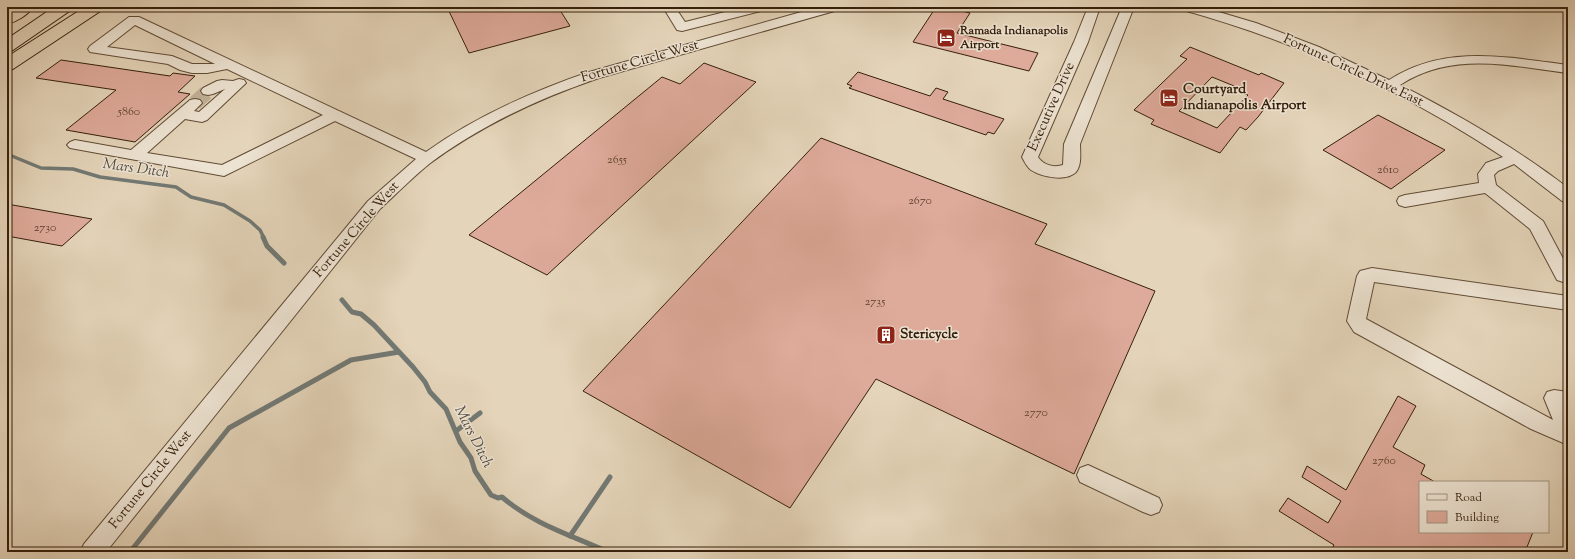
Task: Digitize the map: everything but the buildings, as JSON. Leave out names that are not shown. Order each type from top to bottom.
[{"type":"highway","points":[[7,19],[25,7]]},
{"type":"highway","points":[[7,46],[65,7]]},
{"type":"highway","points":[[7,66],[96,7]]},
{"type":"street","points":[[668,7],[682,27],[760,7]]},
{"type":"street","name":"Fortune Circle West","points":[[92,552],[362,219],[397,183],[426,158],[478,124],[544,92],[594,75],[833,7]]},
{"type":"street","name":"Executive Drive","points":[[1094,7],[1081,42],[1030,157],[1034,164],[1041,169],[1059,172],[1070,168],[1072,161],[1072,144],[1128,7]]},
{"type":"street","name":"Fortune Circle Drive East","points":[[1188,7],[1230,19],[1294,42],[1391,85],[1470,129],[1538,173],[1568,197]]},
{"type":"street","points":[[228,65],[218,68],[185,68],[172,60],[95,50],[134,20],[426,158]]},
{"type":"street","points":[[1391,85],[1416,69],[1452,61],[1490,61],[1568,69]]},
{"type":"street","points":[[182,114],[202,117],[249,75]]},
{"type":"street","points":[[208,92],[222,84],[236,86]]},
{"type":"street","points":[[134,156],[195,103]]},
{"type":"street","points":[[75,145],[224,170],[335,115]]},
{"type":"street","points":[[1515,158],[1492,167],[1486,174],[1488,187],[1537,225],[1563,275]]},
{"type":"street","points":[[1405,201],[1488,187]]},
{"type":"street","points":[[1568,303],[1372,275],[1366,276],[1356,321],[1361,327],[1538,423],[1568,436]]},
{"type":"street","points":[[1568,400],[1554,398],[1568,430]]},
{"type":"street","points":[[1088,475],[1151,504]]},
{"type":"waterway","name":"Mars Ditch","points":[[7,154],[41,168],[73,169],[100,177],[176,187],[191,197],[224,205],[250,221],[260,230],[264,238]]},
{"type":"waterway","name":"Mars Ditch","points":[[263,237],[267,246],[284,263]]},
{"type":"waterway","name":"Mars Ditch","points":[[342,300],[352,312],[361,314],[374,325],[413,367],[425,382],[430,392],[446,409],[460,442],[471,458],[475,471],[491,495],[498,498],[502,497],[526,515],[570,536]]},
{"type":"waterway","points":[[130,552],[229,428],[351,360],[399,352]]},
{"type":"waterway","points":[[456,431],[480,413]]},
{"type":"waterway","points":[[570,536],[610,477]]},
{"type":"waterway","name":"Mars Ditch","points":[[570,536],[608,552]]},
{"type":"tunnel","points":[[195,103],[208,91]]},
{"type":"place","name":"Ramada Indianapolis Airport","points":[[946,38]]},
{"type":"place","name":"Courtyard Indianapolis Airport","points":[[1169,98]]},
{"type":"place","name":"Stericycle","points":[[886,335]]}]
